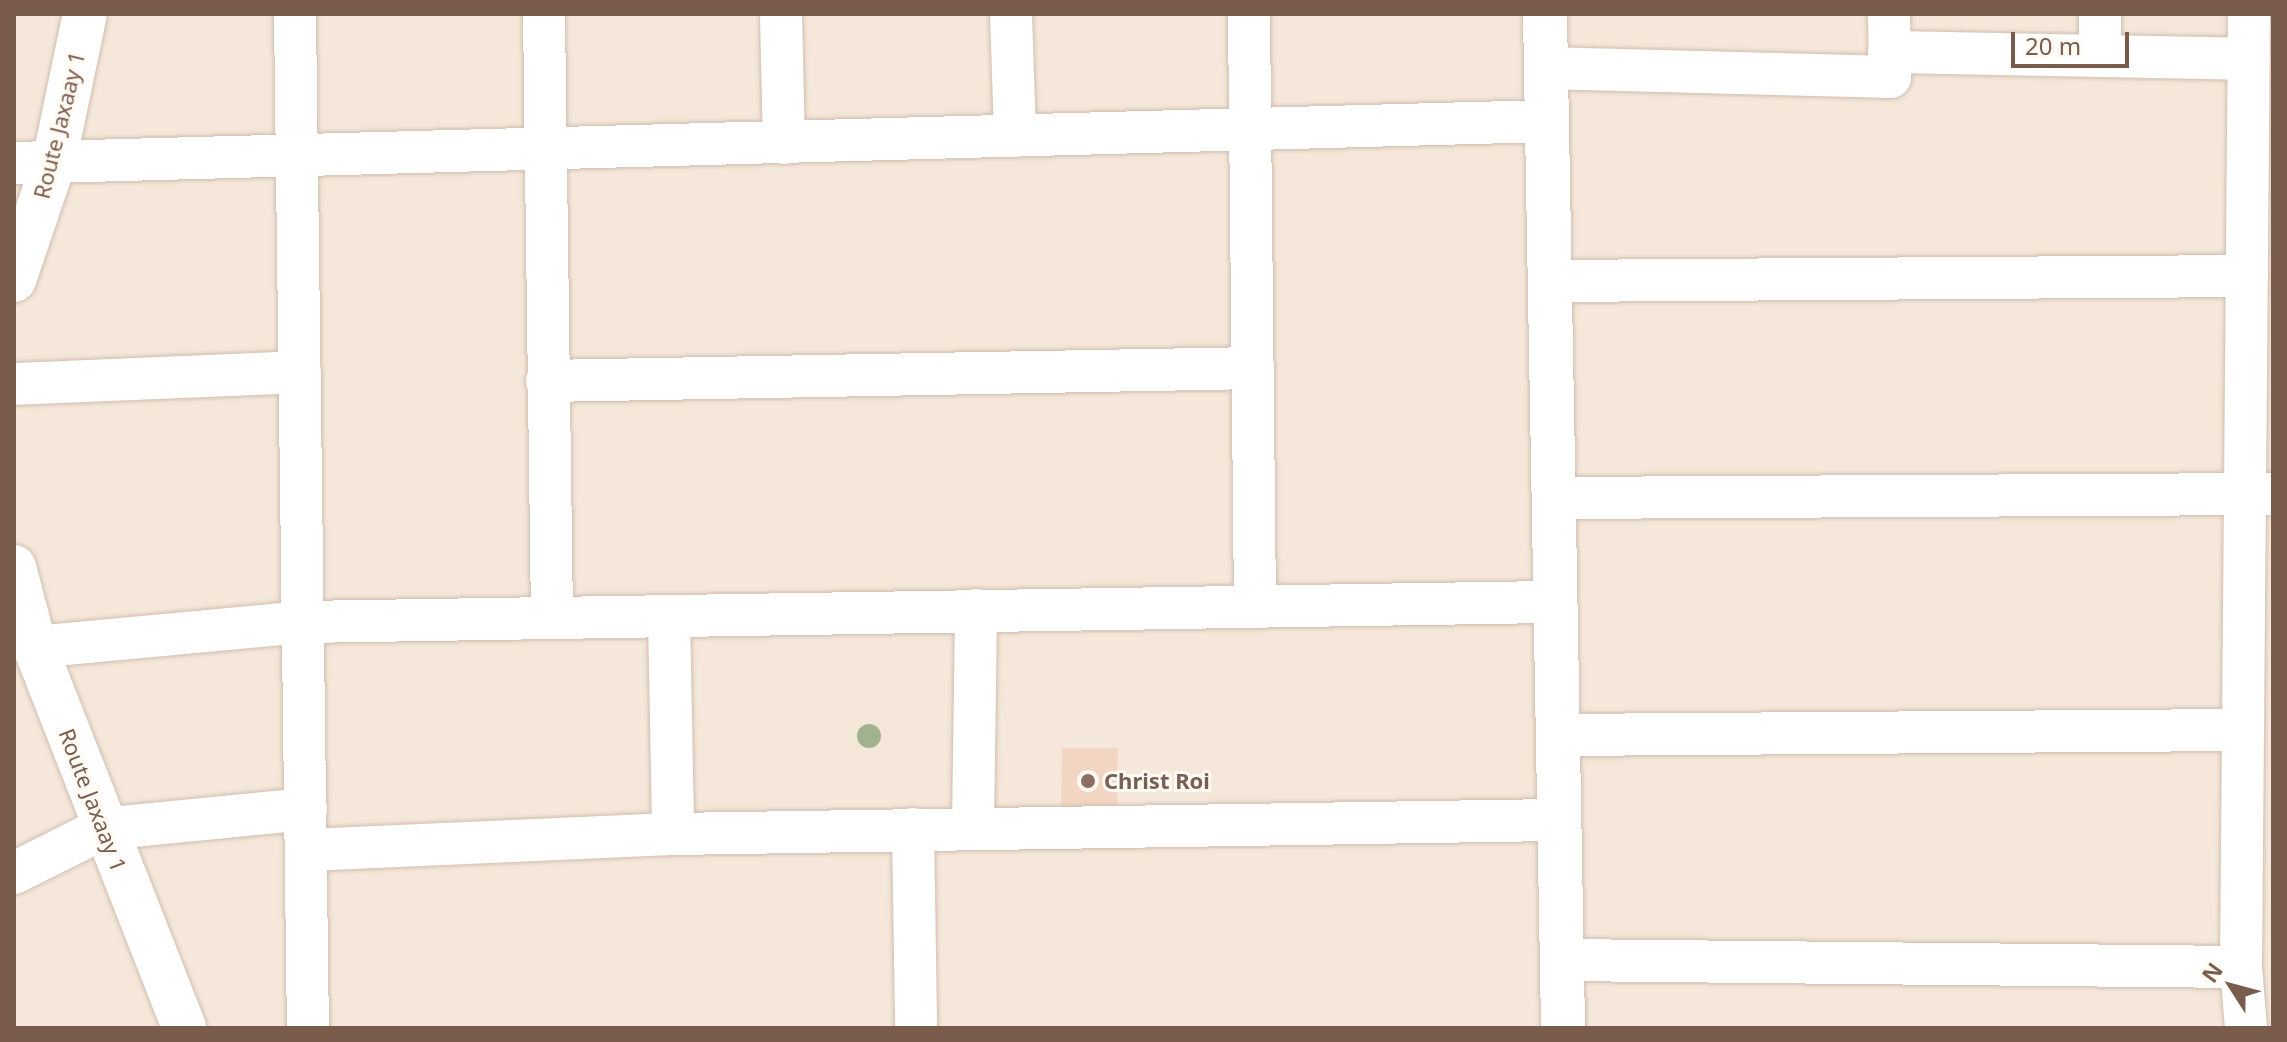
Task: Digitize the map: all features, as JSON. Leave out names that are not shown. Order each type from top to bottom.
[{"type":"street","name":"Route Jaxaay 1","points":[[14,280],[34,162],[85,14]]},
{"type":"street","points":[[295,14],[308,1028]]},
{"type":"street","points":[[544,14],[552,616]]},
{"type":"street","points":[[781,14],[784,143]]},
{"type":"street","points":[[1011,14],[1015,136]]},
{"type":"street","points":[[1249,14],[1255,605]]},
{"type":"street","points":[[1545,14],[1563,1028]]},
{"type":"street","points":[[2100,14],[2100,56]]},
{"type":"street","points":[[2246,1028],[2241,967],[2243,730],[2259,494],[2247,276],[2260,198],[2249,59],[2249,14]]},
{"type":"street","points":[[1546,68],[1890,77],[1889,33],[2100,56],[2249,59]]},
{"type":"street","points":[[34,162],[1547,121]]},
{"type":"street","points":[[1550,281],[2247,276]]},
{"type":"street","points":[[547,381],[1253,368]]},
{"type":"street","points":[[14,384],[300,372]]},
{"type":"street","points":[[1554,498],[2259,494]]},
{"type":"street","name":"Route Jaxaay 1","points":[[17,588],[35,647],[102,829],[184,1028]]},
{"type":"street","points":[[35,647],[303,622],[1555,602]]},
{"type":"street","points":[[973,828],[976,610]]},
{"type":"street","points":[[669,616],[673,834]]},
{"type":"street","points":[[1558,735],[2243,730]]},
{"type":"street","points":[[14,873],[102,829],[306,809]]},
{"type":"street","points":[[306,850],[673,834],[1559,820]]},
{"type":"street","points":[[913,829],[916,1028]]},
{"type":"street","points":[[1562,960],[2241,967]]},
{"type":"shaded area","points":[[14,14],[2273,14],[2273,1028],[14,1028]]},
{"type":"building","points":[[1062,748],[1118,748],[1117,815],[1061,814]]},
{"type":"place","name":"Christ Roi","points":[[1088,781]]}]
